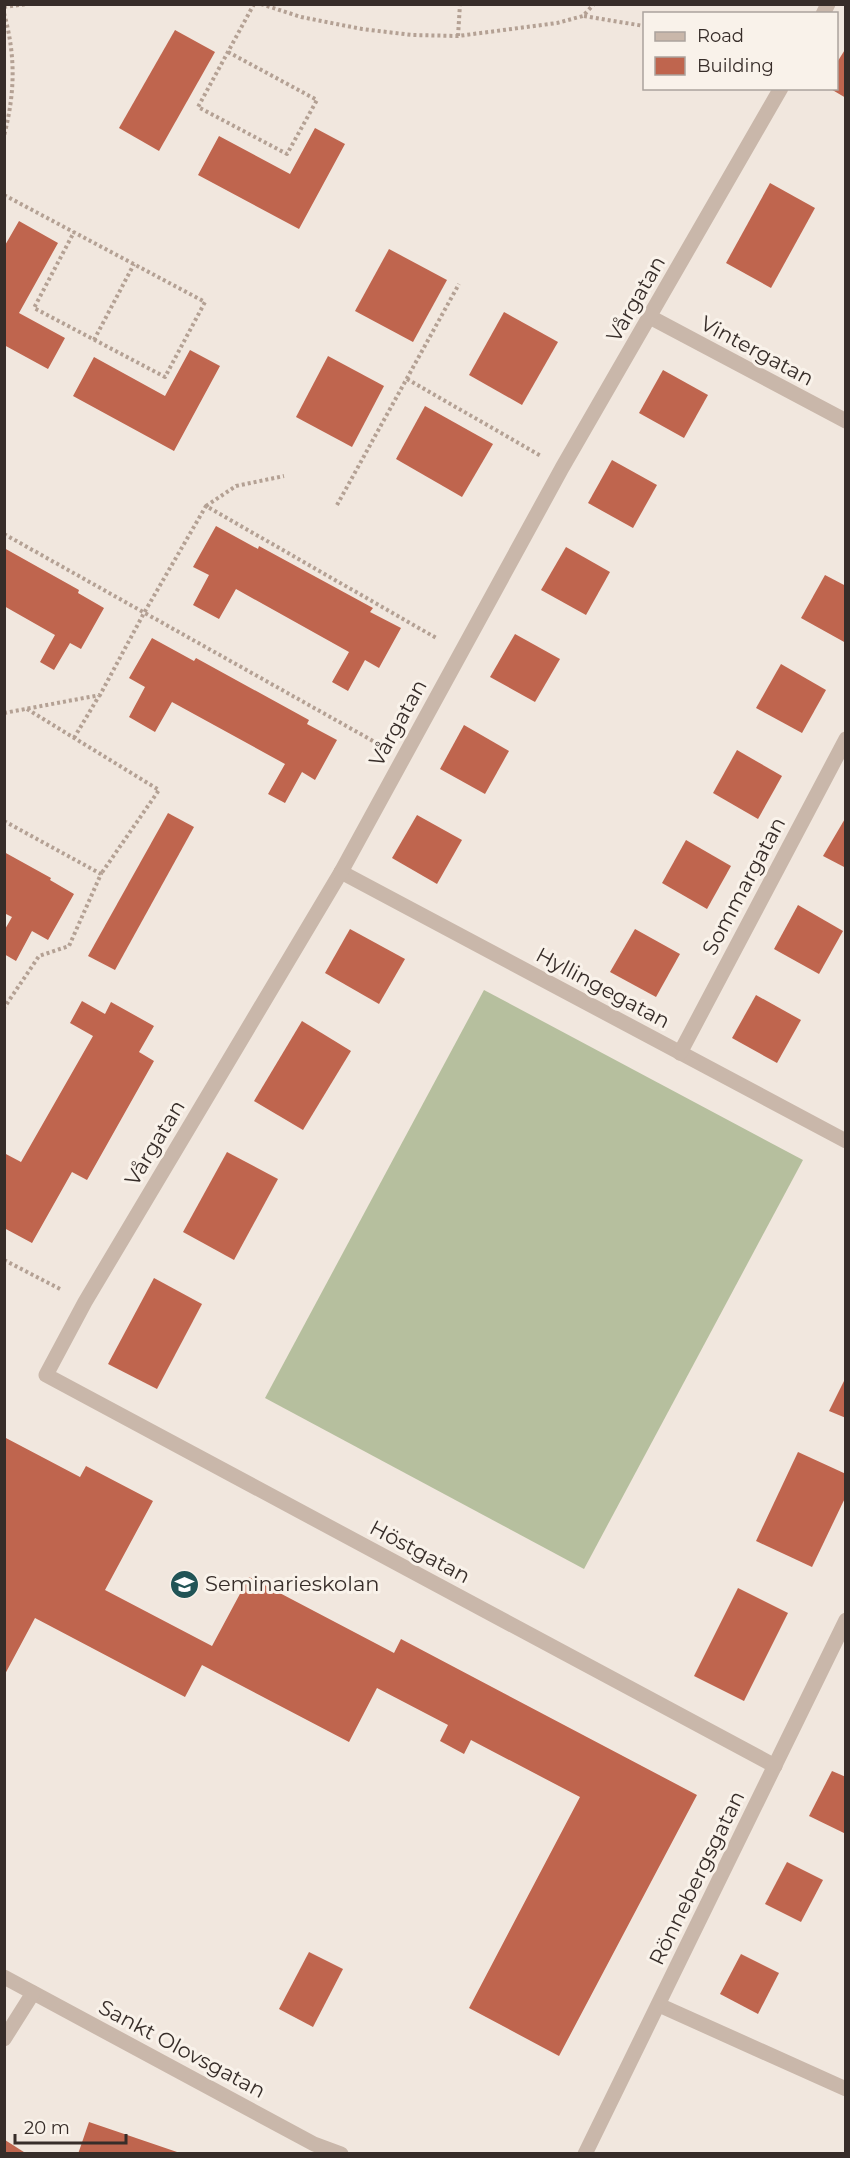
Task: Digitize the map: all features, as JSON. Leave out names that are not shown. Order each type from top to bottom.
[{"type":"street","name":"Vårgatan","points":[[46,1375],[85,1302],[341,872],[562,468],[780,90]]},
{"type":"street","name":"Vintergatan","points":[[650,317],[846,421]]},
{"type":"street","name":"Sommargatan","points":[[680,1053],[846,738]]},
{"type":"street","name":"Hyllingegatan","points":[[341,872],[846,1140]]},
{"type":"street","name":"Höstgatan","points":[[46,1375],[775,1766]]},
{"type":"street","name":"Rönnebergsgatan","points":[[585,2154],[846,1620]]},
{"type":"street","name":"Sankt Olovsgatan","points":[[4,1977],[314,2144],[341,2154]]},
{"type":"street","points":[[4,2039],[33,1993]]},
{"type":"street","points":[[659,2005],[846,2089]]},
{"type":"path","points":[[4,7],[27,4]]},
{"type":"path","points":[[228,52],[317,100],[287,154],[198,107],[254,4]]},
{"type":"path","points":[[261,4],[301,17],[362,29],[412,35],[458,36],[557,23],[583,16],[643,26]]},
{"type":"path","points":[[458,36],[460,4]]},
{"type":"path","points":[[583,16],[594,4]]},
{"type":"path","points":[[4,13],[12,41],[13,72],[12,106],[4,136]]},
{"type":"path","points":[[4,195],[74,232],[205,302],[165,377],[34,309],[74,232]]},
{"type":"path","points":[[94,340],[134,264]]},
{"type":"path","points":[[337,505],[459,284]]},
{"type":"path","points":[[406,379],[562,468]]},
{"type":"path","points":[[74,738],[206,506],[236,486],[284,476]]},
{"type":"path","points":[[206,506],[461,652]]},
{"type":"path","points":[[4,534],[403,758]]},
{"type":"path","points":[[4,713],[100,695]]},
{"type":"path","points":[[4,1008],[39,956],[69,946],[100,874],[159,790],[27,709]]},
{"type":"path","points":[[4,821],[100,874]]},
{"type":"path","points":[[4,1260],[85,1302]]},
{"type":"green space","points":[[484,990],[803,1160],[584,1569],[265,1398]]},
{"type":"building","points":[[175,30],[215,52],[159,151],[119,128]]},
{"type":"building","points":[[846,48],[846,98],[832,90],[838,90],[838,61]]},
{"type":"building","points":[[315,128],[345,144],[299,229],[198,175],[219,136],[290,174]]},
{"type":"building","points":[[770,183],[815,208],[771,288],[726,263]]},
{"type":"building","points":[[19,221],[58,243],[19,313],[65,338],[48,369],[4,345],[4,247]]},
{"type":"building","points":[[389,249],[447,280],[413,342],[355,311]]},
{"type":"building","points":[[504,312],[558,342],[522,405],[469,375]]},
{"type":"building","points":[[190,350],[220,366],[174,451],[73,396],[94,357],[165,396]]},
{"type":"building","points":[[328,356],[384,386],[352,447],[296,417]]},
{"type":"building","points":[[663,370],[708,395],[684,438],[639,413]]},
{"type":"building","points":[[425,406],[493,444],[462,497],[396,459]]},
{"type":"building","points":[[612,460],[657,485],[633,528],[588,503]]},
{"type":"building","points":[[216,526],[258,549],[259,546],[373,608],[370,612],[401,628],[379,668],[365,660],[348,691],[332,682],[349,652],[236,589],[219,619],[193,605],[209,575],[193,567]]},
{"type":"building","points":[[566,547],[610,572],[586,615],[541,590]]},
{"type":"building","points":[[4,548],[79,590],[78,593],[104,608],[81,649],[70,643],[54,670],[40,662],[55,635],[4,606]]},
{"type":"building","points":[[825,575],[846,586],[846,643],[801,618]]},
{"type":"building","points":[[515,634],[560,659],[535,702],[490,677]]},
{"type":"building","points":[[152,638],[194,661],[196,658],[309,720],[307,724],[337,740],[315,780],[302,772],[285,803],[268,794],[285,764],[172,702],[155,732],[129,717],[145,687],[129,678]]},
{"type":"building","points":[[781,664],[826,690],[802,733],[756,708]]},
{"type":"building","points":[[464,725],[509,751],[485,794],[440,769]]},
{"type":"building","points":[[737,750],[782,776],[758,819],[713,793]]},
{"type":"building","points":[[168,813],[194,827],[115,970],[88,956]]},
{"type":"building","points":[[417,815],[462,840],[437,884],[392,858]]},
{"type":"building","points":[[846,817],[846,868],[823,856]]},
{"type":"building","points":[[686,840],[731,866],[707,909],[662,883]]},
{"type":"building","points":[[4,852],[51,878],[50,880],[74,894],[48,940],[32,931],[16,961],[4,954],[4,931],[12,917],[4,913]]},
{"type":"building","points":[[798,905],[843,931],[819,974],[774,949]]},
{"type":"building","points":[[350,929],[405,959],[379,1004],[325,973]]},
{"type":"building","points":[[635,929],[680,954],[656,997],[610,972]]},
{"type":"building","points":[[756,995],[801,1020],[777,1063],[732,1038]]},
{"type":"building","points":[[82,1001],[105,1014],[111,1002],[154,1026],[139,1052],[154,1061],[87,1180],[72,1172],[32,1243],[4,1228],[4,1153],[21,1162],[93,1036],[70,1023]]},
{"type":"building","points":[[302,1021],[351,1051],[303,1130],[254,1101]]},
{"type":"building","points":[[227,1152],[278,1179],[234,1260],[183,1232]]},
{"type":"building","points":[[154,1278],[202,1304],[157,1389],[108,1364]]},
{"type":"building","points":[[846,1377],[846,1418],[829,1411]]},
{"type":"building","points":[[4,1437],[80,1477],[86,1466],[153,1501],[105,1590],[212,1646],[249,1577],[394,1653],[401,1639],[697,1795],[559,2056],[469,2008],[580,1797],[471,1740],[464,1754],[440,1741],[448,1725],[377,1688],[349,1742],[202,1665],[185,1697],[35,1618],[4,1676]]},
{"type":"building","points":[[798,1452],[846,1474],[846,1496],[812,1567],[756,1541]]},
{"type":"building","points":[[738,1588],[788,1613],[744,1701],[694,1676]]},
{"type":"building","points":[[832,1771],[846,1777],[846,1834],[809,1816]]},
{"type":"building","points":[[787,1862],[823,1880],[801,1922],[765,1904]]},
{"type":"building","points":[[309,1952],[343,1969],[313,2027],[279,2009]]},
{"type":"building","points":[[741,1954],[779,1973],[758,2014],[720,1994]]},
{"type":"building","points":[[89,2122],[180,2153],[180,2154],[78,2154]]},
{"type":"building","points":[[5,2140],[27,2154],[5,2154]]},
{"type":"place","name":"Seminarieskolan","points":[[184,1584]]}]
